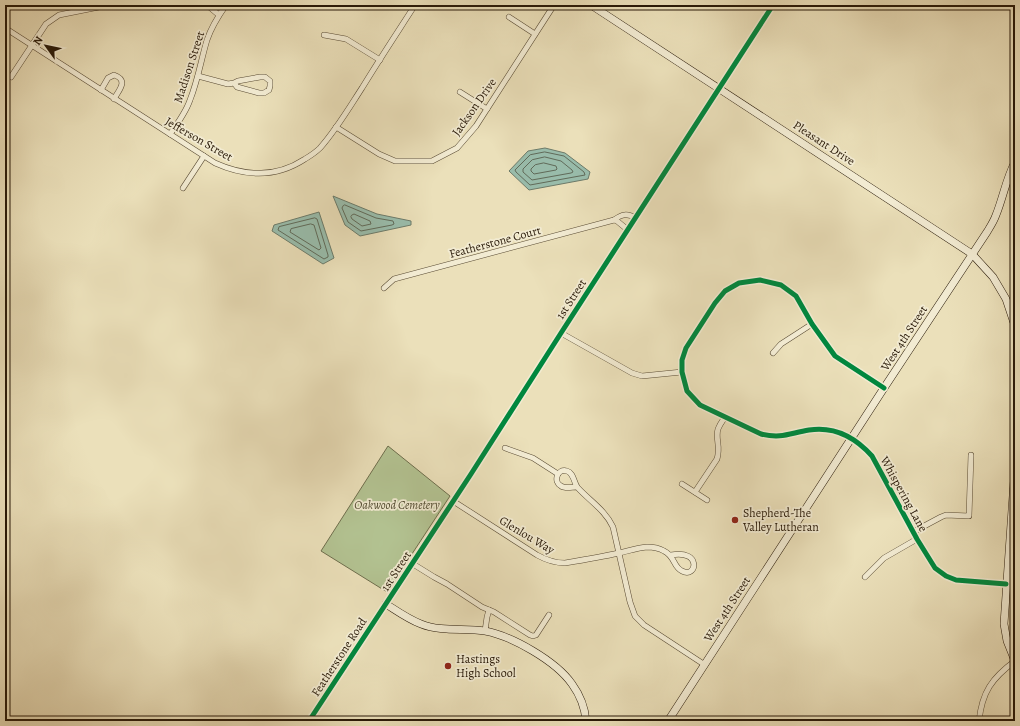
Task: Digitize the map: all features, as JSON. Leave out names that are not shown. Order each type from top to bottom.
[{"type":"street","points":[[11,77],[46,24],[59,15],[109,5]]},
{"type":"street","points":[[207,5],[219,15]]},
{"type":"street","name":"Madison Street","points":[[170,134],[190,102],[208,39],[219,15],[226,5]]},
{"type":"street","name":"Jefferson Street","points":[[5,28],[215,163],[238,172],[257,174],[287,169],[319,149],[336,127],[414,5]]},
{"type":"street","name":"Jackson Drive","points":[[336,127],[379,154],[395,161],[432,161],[457,148],[476,126],[554,5]]},
{"type":"street","name":"Pleasant Drive","points":[[591,5],[972,254],[993,277],[1006,299],[1015,323]]},
{"type":"street","name":"1st Street","points":[[386,604],[774,5]]},
{"type":"street","points":[[509,17],[535,34]]},
{"type":"street","points":[[324,35],[346,39],[380,60]]},
{"type":"street","points":[[101,90],[110,76],[114,75],[120,77],[122,79],[122,84],[114,99]]},
{"type":"street","points":[[198,76],[228,84],[265,77],[270,81],[270,86],[269,90],[264,93],[259,93],[237,87],[234,83]]},
{"type":"street","points":[[460,92],[487,109]]},
{"type":"street","points":[[183,188],[204,156]]},
{"type":"street","name":"West 4th Street","points":[[668,721],[987,232],[996,217],[1010,170],[1015,162]]},
{"type":"street","name":"Featherstone Court","points":[[384,288],[394,279],[614,220],[618,217],[630,215],[636,218]]},
{"type":"street","points":[[614,220],[628,230]]},
{"type":"street","points":[[561,333],[632,373],[642,376],[682,372],[682,360],[686,348],[715,303],[725,291],[740,283],[760,280],[781,285],[796,296],[812,324],[835,356],[884,388]]},
{"type":"street","points":[[773,353],[781,344],[812,324]]},
{"type":"street","name":"Whispering Lane","points":[[682,372],[688,391],[700,405],[761,434],[781,437],[810,430],[825,429],[841,432],[852,439],[872,456],[913,532],[935,568],[946,576],[956,580],[1006,584]]},
{"type":"street","points":[[694,492],[717,459],[719,453],[718,429],[725,417]]},
{"type":"street","points":[[505,448],[532,458],[558,474]]},
{"type":"street","points":[[913,532],[946,515],[969,516],[971,455]]},
{"type":"street","points":[[979,721],[980,709],[986,691],[996,677],[1015,661],[1007,641],[1004,624],[1015,467]]},
{"type":"street","points":[[576,487],[560,486],[556,478],[558,474],[564,471],[571,473],[576,487],[605,515],[614,527],[630,605],[638,620],[705,665]]},
{"type":"street","points":[[682,484],[707,500]]},
{"type":"street","name":"Glenlou Way","points":[[454,501],[546,560],[556,563],[565,563],[651,547],[671,555],[679,570],[686,573],[692,571],[694,561],[691,558],[677,554],[671,555]]},
{"type":"street","points":[[865,577],[884,558],[917,539]]},
{"type":"street","points":[[413,564],[460,592],[470,600],[494,612],[530,635],[536,635],[549,615]]},
{"type":"street","points":[[386,604],[421,624],[444,629],[485,631],[508,638],[537,654],[556,667],[572,684],[581,699],[586,721]]},
{"type":"street","name":"Featherstone Road","points":[[309,721],[386,604]]},
{"type":"street","points":[[485,631],[489,610]]},
{"type":"green space","name":"Oakwood Cemetery","points":[[388,446],[450,496],[387,592],[321,551]]},
{"type":"water","points":[[545,148],[565,153],[590,172],[588,179],[529,190],[509,171],[528,151]]},
{"type":"water","points":[[333,196],[377,214],[411,221],[411,225],[360,236],[345,225]]},
{"type":"water","points":[[319,212],[334,258],[323,264],[272,231],[274,225]]},
{"type":"cycle path","points":[[309,721],[471,474],[773,5]]},
{"type":"cycle path","points":[[884,388],[835,356],[812,324],[796,296],[781,285],[760,280],[739,283],[725,291],[715,303],[686,348],[682,360],[682,372],[687,391],[700,405],[761,434],[780,436],[818,429],[836,431],[859,443],[872,456],[917,539],[935,568],[946,576],[956,580],[1006,584]]},
{"type":"place","name":"Shepherd-The Valley Lutheran","points":[[735,520]]},
{"type":"place","name":"Hastings High School","points":[[448,666]]}]
